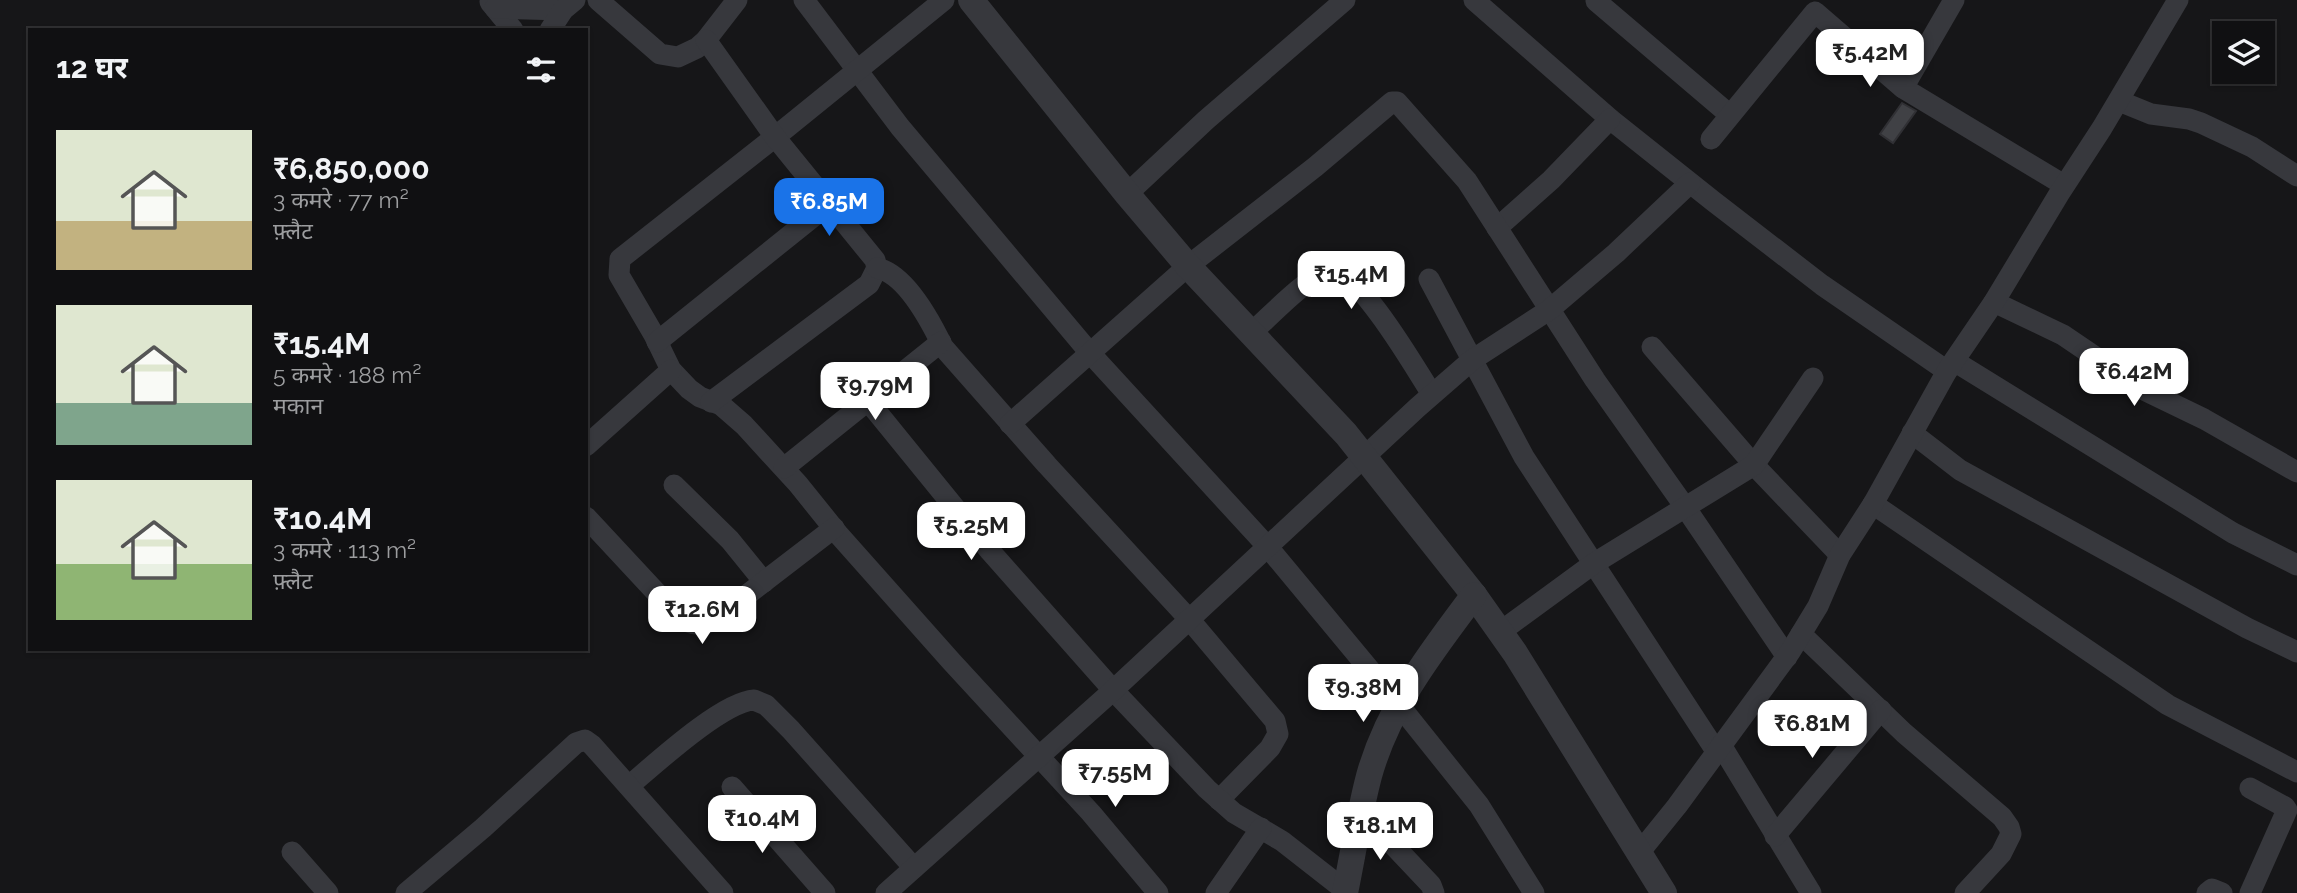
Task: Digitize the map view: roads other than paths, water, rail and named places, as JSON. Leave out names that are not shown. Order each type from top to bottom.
[{"type":"street","points":[[598,0],[660,54],[670,57],[687,55],[706,40],[737,0]]},
{"type":"street","points":[[804,0],[900,127],[1090,353],[1267,546],[1399,705],[1479,804],[1534,893]]},
{"type":"street","points":[[944,0],[775,138],[620,259],[619,275],[671,370],[689,389],[731,412],[784,468],[834,528],[1091,813],[1158,893]]},
{"type":"street","points":[[971,0],[1188,266],[1346,434],[1474,596],[1500,632],[1664,893]]},
{"type":"street","points":[[1127,194],[1345,0]]},
{"type":"street","points":[[1474,0],[1610,119],[1822,285],[1950,366],[2233,533],[2297,565]]},
{"type":"street","points":[[1903,88],[1954,0]]},
{"type":"street","points":[[1640,853],[1787,657],[1818,606],[1840,555],[1873,504],[1950,366],[1994,302],[2064,185],[2119,101],[2178,0]]},
{"type":"street","points":[[1596,1],[1730,116]]},
{"type":"street","points":[[492,4],[569,5]]},
{"type":"street","points":[[492,4],[511,28]]},
{"type":"street","points":[[552,28],[569,5]]},
{"type":"street","points":[[1711,139],[1809,6],[1903,88],[2064,185]]},
{"type":"street","points":[[706,40],[775,138],[874,260],[877,268],[869,284],[711,402]]},
{"type":"street","points":[[1010,424],[1188,266],[1315,167],[1394,101],[1401,104],[1467,181],[1595,380],[1787,657]]},
{"type":"street","points":[[2119,101],[2151,114],[2201,123],[2252,147],[2297,176]]},
{"type":"street","points":[[1497,228],[1551,180],[1610,119]]},
{"type":"street","points":[[887,893],[1113,690],[1432,394],[1472,360],[1549,310],[1616,253],[1690,183]]},
{"type":"street","points":[[657,342],[829,204]]},
{"type":"street","points":[[877,268],[901,281],[932,324],[941,342],[1010,424],[1189,619],[1275,721],[1278,734],[1270,748],[1219,800]]},
{"type":"street","points":[[1251,333],[1302,287],[1325,272],[1339,272],[1361,289],[1432,394]]},
{"type":"street","points":[[1429,279],[1524,457],[1776,836],[1811,893]]},
{"type":"street","points":[[1994,302],[2063,335],[2144,390],[2296,469]]},
{"type":"street","points":[[784,468],[941,342]]},
{"type":"street","points":[[1652,347],[1754,465],[1840,555]]},
{"type":"street","points":[[588,444],[671,370]]},
{"type":"street","points":[[1500,632],[1593,564],[1754,465],[1813,378]]},
{"type":"street","points":[[868,401],[990,551],[1113,690],[1219,800],[1234,813],[1282,841],[1345,892],[1376,754],[1412,681],[1474,596]]},
{"type":"street","points":[[1912,433],[1960,470],[2247,628],[2297,652]]},
{"type":"street","points":[[674,485],[730,540],[764,582]]},
{"type":"street","points":[[1873,504],[2168,705],[2297,772]]},
{"type":"street","points":[[588,519],[679,617],[689,623],[703,625],[714,620],[834,528]]},
{"type":"street","points":[[1801,634],[1881,710],[2002,817],[2009,827],[2011,834],[2001,854],[1965,893]]},
{"type":"street","points":[[629,786],[696,730],[739,704],[754,700],[766,705],[791,730],[914,867]]},
{"type":"street","points":[[1776,836],[1881,710]]},
{"type":"street","points":[[406,893],[579,741],[585,740],[723,893]]},
{"type":"street","points":[[732,787],[825,893]]},
{"type":"street","points":[[2250,788],[2287,810],[2250,893]]},
{"type":"street","points":[[1362,812],[1431,885],[1434,893]]},
{"type":"street","points":[[1216,893],[1261,828]]},
{"type":"street","points":[[292,852],[328,893]]},
{"type":"street","points":[[2207,893],[2212,889],[2222,893]]}]
